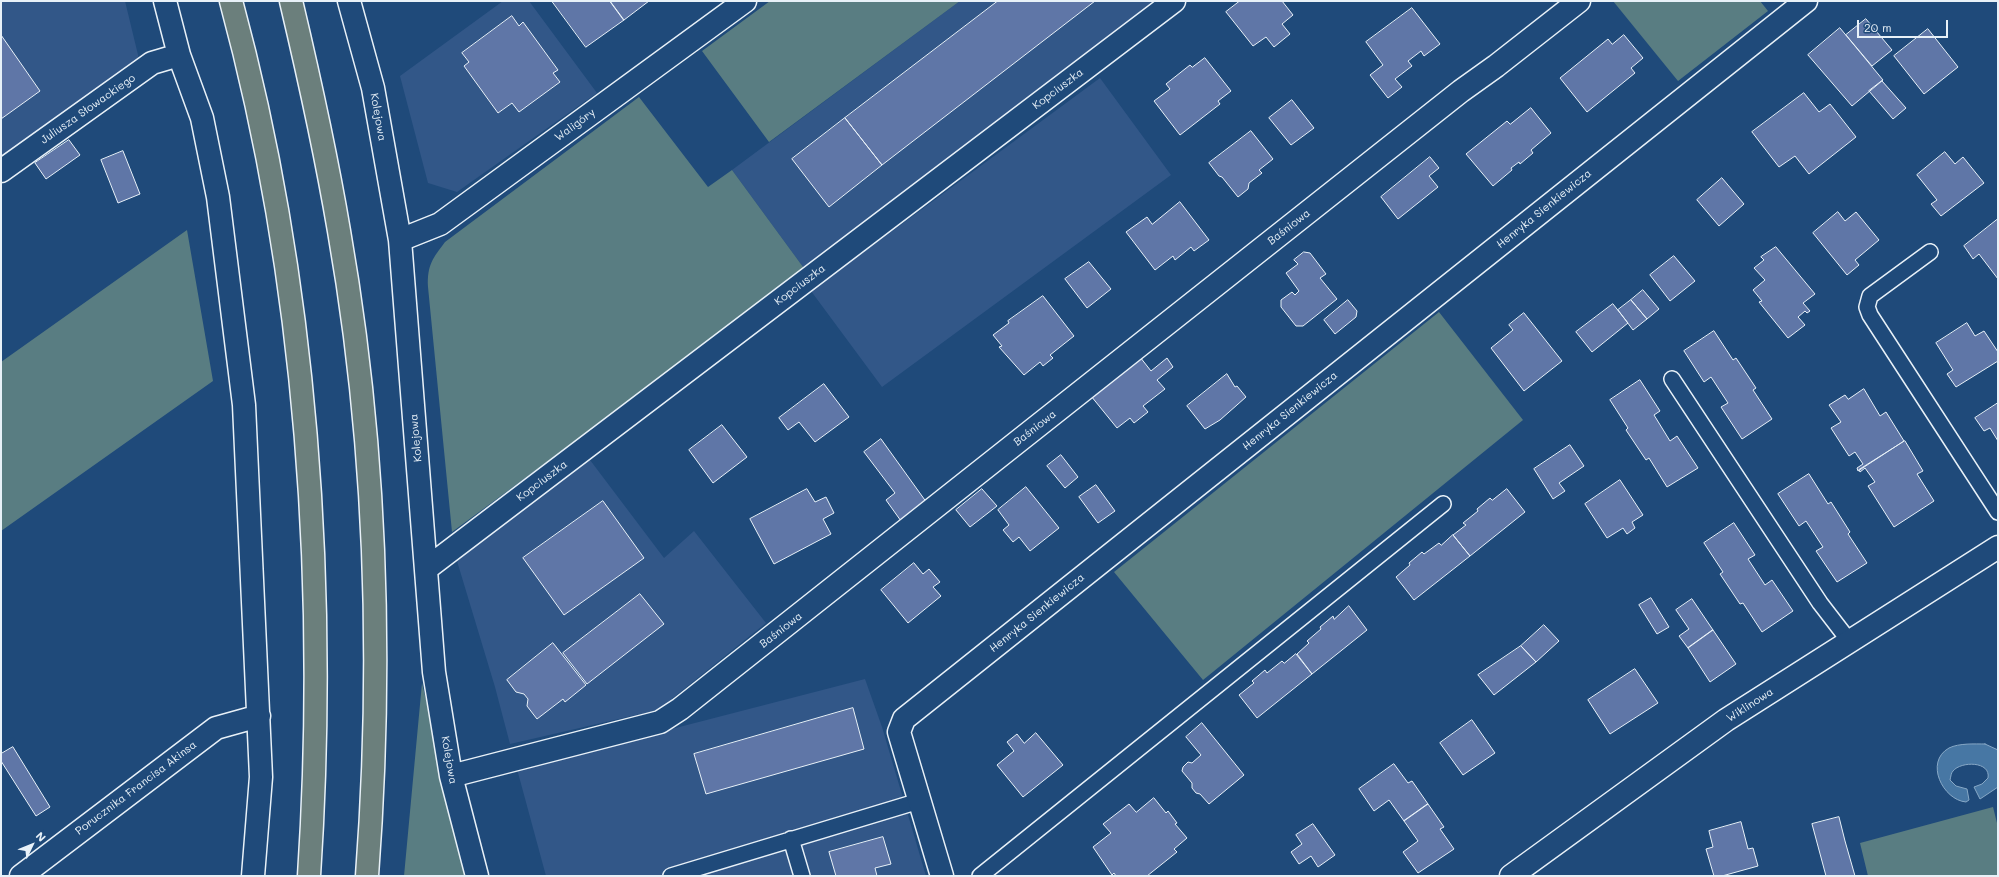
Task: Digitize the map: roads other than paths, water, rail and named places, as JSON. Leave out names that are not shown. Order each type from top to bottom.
[{"type":"highway","points":[[231,1],[258,110],[278,217],[292,315],[310,493],[316,702],[309,876]]},
{"type":"highway","points":[[290,1],[339,231],[352,318],[367,458],[374,595],[375,666],[372,803],[367,876]]},
{"type":"street","points":[[165,1],[179,55],[202,118],[218,196],[243,397],[261,777],[252,876]]},
{"type":"street","name":"Kolejowa","points":[[349,1],[373,88],[400,240],[434,672],[451,776],[477,876]]},
{"type":"street","name":"Waligóry","points":[[400,240],[440,224],[745,1]]},
{"type":"street","name":"Kopciuszka","points":[[426,569],[1174,1]]},
{"type":"street","name":"Baśniowa","points":[[451,776],[660,722],[680,710],[1461,91],[1580,1]]},
{"type":"street","name":"Henryka Sienkiewicza","points":[[942,876],[899,732],[904,719],[1806,1]]},
{"type":"street","name":"Juliusza Słowackiego","points":[[1,171],[152,63],[179,55]]},
{"type":"street","name":"Wiklinowa","points":[[1511,876],[1726,720],[1998,547]]},
{"type":"street","name":"Porucznika Francisa Akinsa","points":[[21,876],[216,728],[259,716]]},
{"type":"lane","points":[[1930,252],[1870,296],[1867,307],[1870,316],[1998,512]]},
{"type":"lane","points":[[1672,379],[1820,603],[1850,642]]},
{"type":"lane","points":[[980,876],[1443,504]]},
{"type":"lane","points":[[671,876],[920,801]]},
{"type":"lane","points":[[791,839],[802,876]]}]
